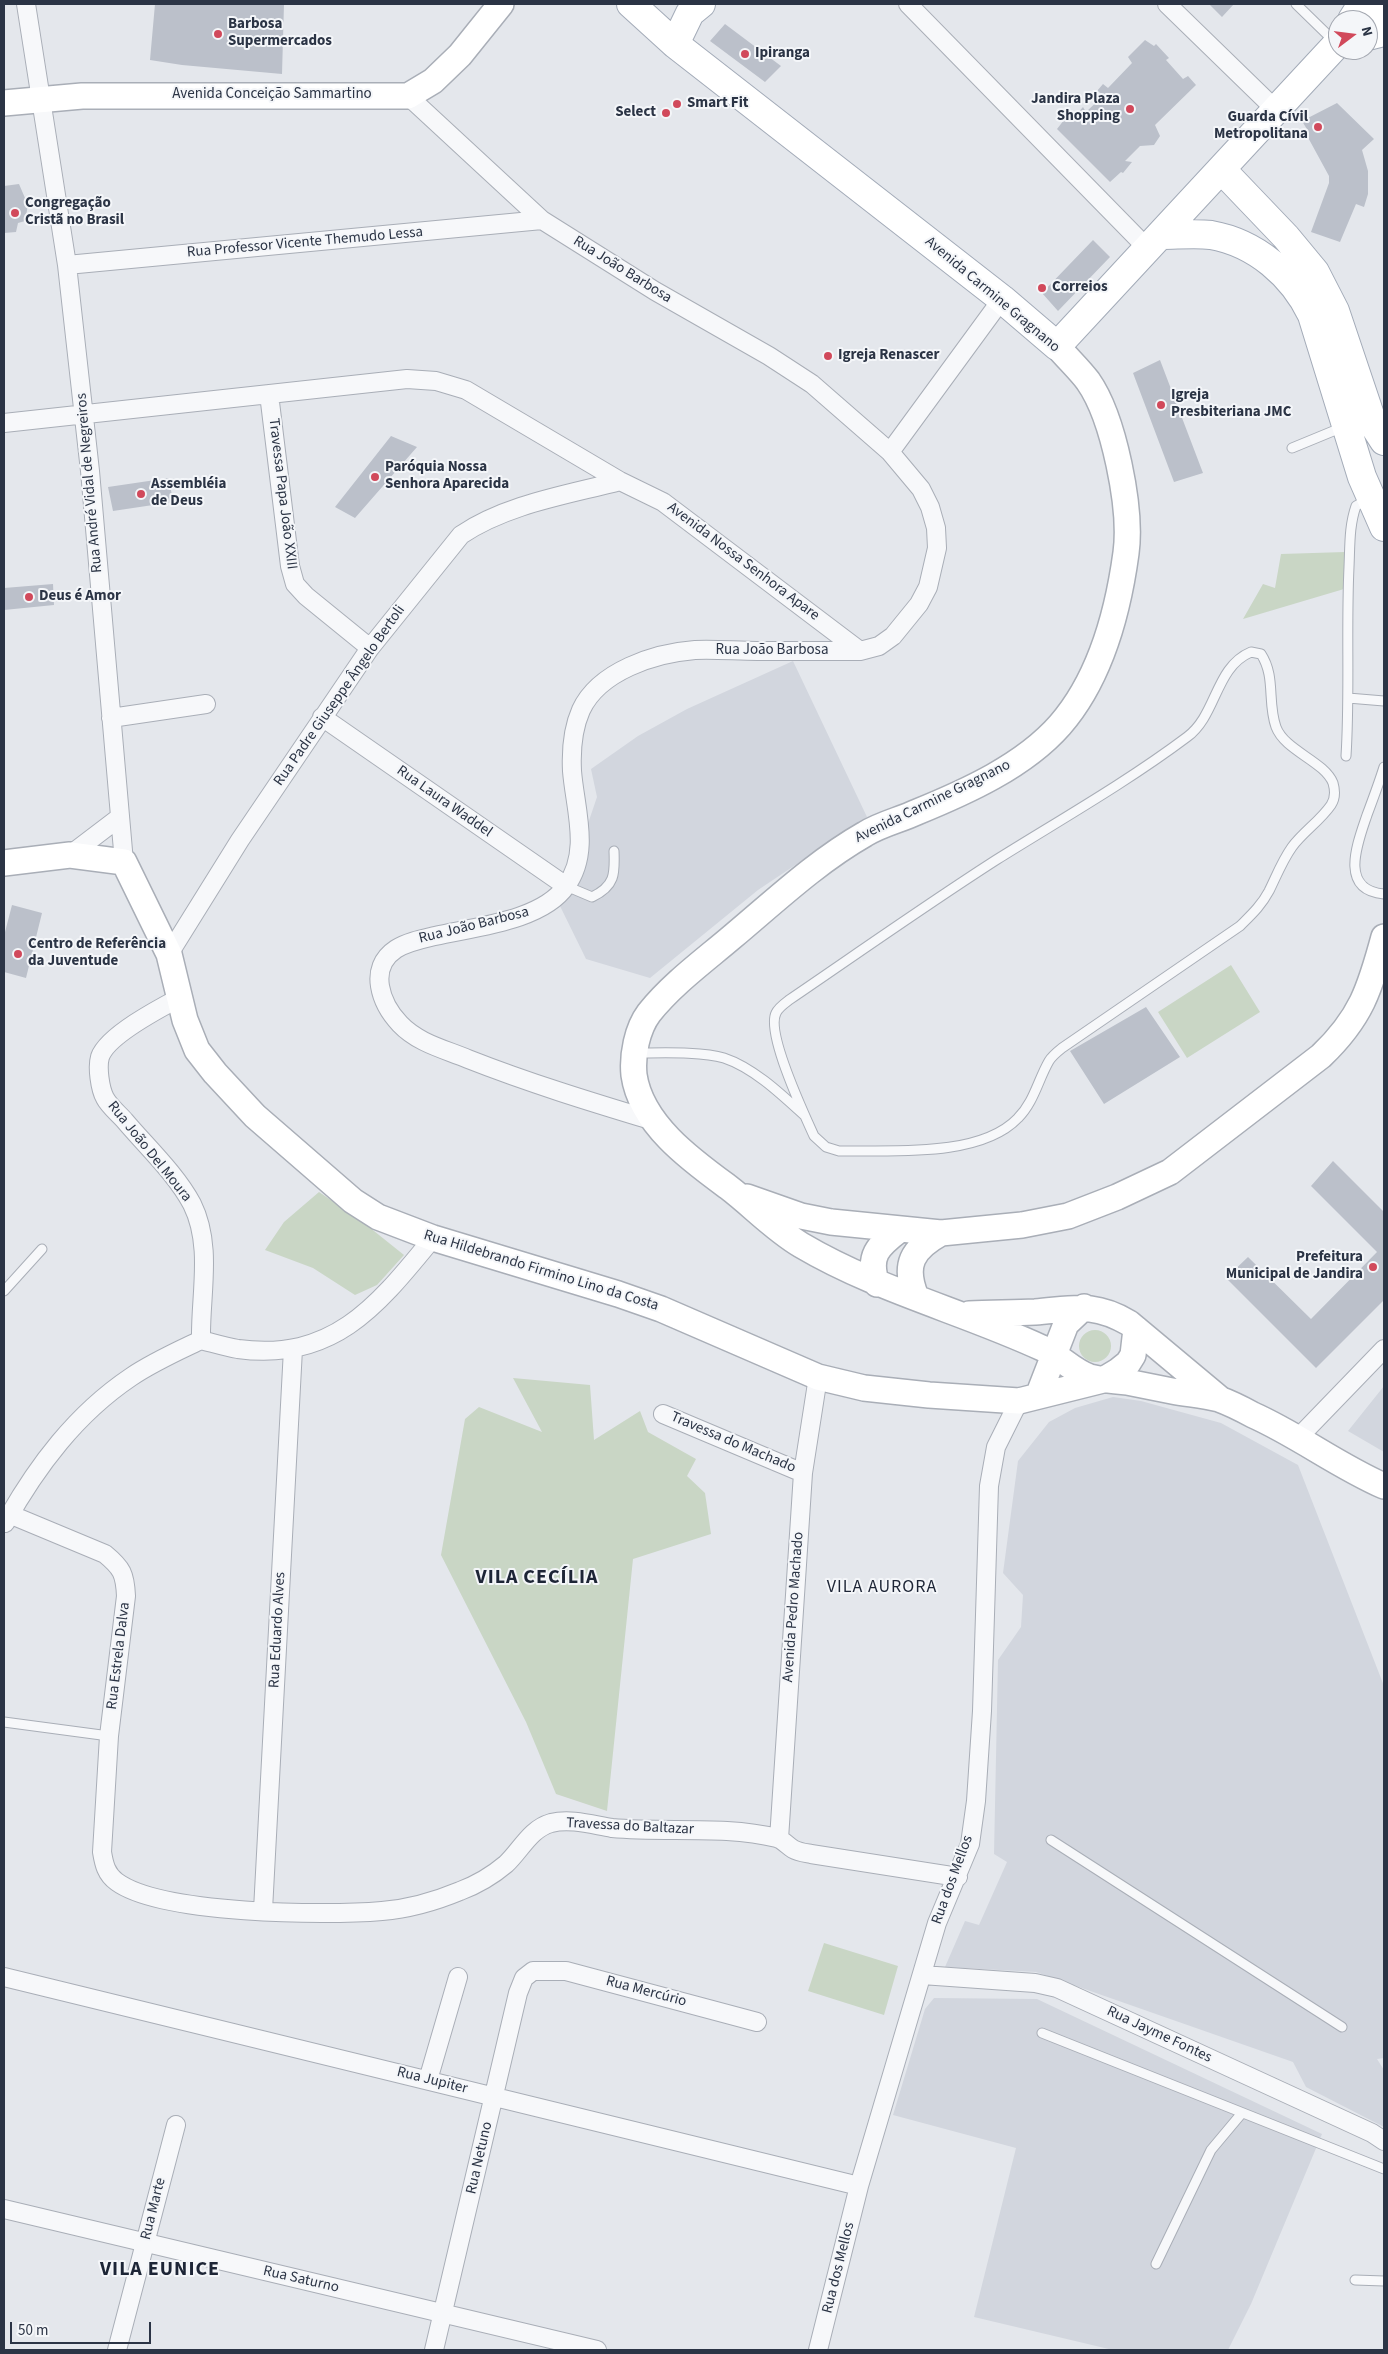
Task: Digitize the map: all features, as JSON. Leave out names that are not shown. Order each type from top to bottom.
[{"type":"main road","name":"Avenida Carmine Gragnano","points":[[634,4],[675,44],[1002,299],[1057,346]]},
{"type":"main road","points":[[675,44],[690,13],[701,4]]},
{"type":"main road","points":[[1370,4],[1384,17]]},
{"type":"main road","points":[[1057,346],[1328,55]]},
{"type":"main road","points":[[1221,169],[1286,237],[1315,272],[1335,311],[1373,424],[1384,441]]},
{"type":"main road","points":[[1154,242],[1209,235],[1231,240],[1272,262],[1303,296],[1312,315],[1345,426],[1370,498],[1384,527]]},
{"type":"street","name":"Rua André Vidal de Negreiros","points":[[26,4],[68,265],[84,415],[124,862],[169,954]]},
{"type":"street","points":[[408,96],[433,81],[460,55],[501,4]]},
{"type":"street","points":[[908,4],[1154,242]]},
{"type":"street","points":[[1167,4],[1276,110]]},
{"type":"street","name":"Avenida Conceição Sammartino","points":[[4,103],[82,96],[408,96]]},
{"type":"street","name":"Rua João Barbosa","points":[[408,96],[542,220],[655,291],[776,360],[812,384],[890,452],[921,489],[930,507],[936,528],[937,548],[928,587],[906,622],[879,646],[860,651],[694,650],[661,656],[614,675],[596,691],[582,708],[574,732],[572,770],[580,846],[576,868],[566,886],[549,904],[529,913],[416,940],[397,948],[385,958],[379,973],[380,990],[397,1021],[413,1037],[532,1084],[654,1121]]},
{"type":"street","name":"Rua Professor Vicente Themudo Lessa","points":[[68,265],[542,220]]},
{"type":"street","points":[[890,452],[1002,299]]},
{"type":"street","name":"Avenida Carmine Gragnano","points":[[1057,346],[1090,384],[1106,420],[1118,460],[1129,532],[1122,583],[1111,624],[1094,671],[1079,700],[1057,728],[998,774],[920,811],[869,831],[820,863],[696,968],[647,1015],[639,1032],[635,1053],[634,1076],[654,1121],[694,1162],[796,1242],[877,1284],[961,1314],[1053,1354],[1085,1376],[1221,1400],[1284,1429],[1297,1439],[1379,1486]]},
{"type":"street","name":"Avenida Nossa Senhora Apare","points":[[269,394],[407,379],[436,381],[466,390],[620,482],[662,502],[860,651]]},
{"type":"street","points":[[4,423],[269,394]]},
{"type":"street","name":"Travessa Papa João XXIII","points":[[269,394],[290,566],[295,584],[306,596],[370,648]]},
{"type":"street","name":"Rua Padre Giuseppe Ângelo Bertoli","points":[[169,954],[240,840],[322,717],[370,648],[460,535],[478,523],[513,510],[620,482]]},
{"type":"street","points":[[111,718],[206,704]]},
{"type":"street","name":"Rua Laura Waddel","points":[[322,717],[566,886]]},
{"type":"street","points":[[70,855],[120,817]]},
{"type":"street","points":[[4,863],[70,855],[124,862]]},
{"type":"street","points":[[737,1194],[800,1216],[824,1221],[899,1230],[941,1232],[1022,1225],[1068,1216],[1170,1172],[1321,1056],[1342,1036],[1354,1018],[1371,985],[1384,937]]},
{"type":"street","name":"Rua Hildebrando Firmino Lino da Costa","points":[[169,954],[179,998],[197,1050],[215,1073],[255,1116],[353,1201],[378,1217],[433,1238],[652,1306],[818,1377],[864,1388],[896,1392],[1029,1399],[1103,1380]]},
{"type":"street","name":"Rua João Del Moura","points":[[179,998],[144,1017],[110,1043],[100,1056],[100,1074],[105,1098],[175,1179],[192,1204],[200,1224],[204,1248],[201,1340]]},
{"type":"street","points":[[877,1284],[872,1268],[876,1254],[885,1241],[899,1230]]},
{"type":"street","points":[[916,1298],[910,1284],[910,1263],[915,1253],[941,1232]]},
{"type":"street","points":[[7,1519],[34,1472],[59,1442],[97,1404],[130,1378],[201,1340],[237,1349],[268,1351],[293,1349],[311,1344],[342,1331],[381,1298],[433,1238]]},
{"type":"street","points":[[1029,1399],[1053,1354],[1066,1324],[1084,1307]]},
{"type":"street","name":"Avenida Carmine Gragnano","points":[[961,1314],[1036,1312],[1084,1307],[1113,1314],[1136,1329],[1221,1400]]},
{"type":"street","points":[[1103,1380],[1128,1364],[1134,1350],[1136,1329]]},
{"type":"street","points":[[1297,1439],[1384,1348]]},
{"type":"street","name":"Rua Eduardo Alves","points":[[263,1910],[293,1349]]},
{"type":"street","name":"Avenida Pedro Machado","points":[[779,1839],[803,1473],[818,1377]]},
{"type":"street","name":"Rua dos Mellos","points":[[818,2350],[859,2186],[937,1923],[958,1877],[970,1844],[976,1801],[982,1711],[989,1486],[996,1447],[1029,1399]]},
{"type":"street","name":"Travessa do Machado","points":[[663,1414],[803,1473]]},
{"type":"street","name":"Rua Estrela Dalva","points":[[7,1519],[105,1554],[118,1564],[125,1578],[126,1596],[109,1736],[102,1852],[105,1868]]},
{"type":"street","name":"Travessa do Baltazar","points":[[105,1868],[116,1881],[135,1893],[169,1902],[263,1910],[314,1912],[382,1911],[412,1906],[460,1891],[490,1876],[507,1863],[538,1829],[551,1823],[575,1822],[656,1830],[726,1831],[779,1839],[795,1850],[812,1854],[958,1877]]},
{"type":"street","name":"Rua Mercúrio","points":[[533,1971],[566,1971],[757,2022]]},
{"type":"street","name":"Rua Netuno","points":[[434,2350],[518,1993],[524,1978],[533,1971]]},
{"type":"street","name":"Rua Jayme Fontes","points":[[922,1975],[1035,1983],[1057,1988],[1372,2133],[1384,2141]]},
{"type":"street","name":"Rua Jupiter","points":[[4,1976],[859,2186]]},
{"type":"street","points":[[428,2080],[458,1977]]},
{"type":"street","name":"Rua Marte","points":[[117,2350],[176,2125]]},
{"type":"street","name":"Rua Saturno","points":[[4,2209],[597,2350]]},
{"type":"lane","points":[[1296,4],[1328,34]]},
{"type":"lane","points":[[1292,448],[1345,426]]},
{"type":"lane","points":[[1346,756],[1348,698],[1346,620],[1351,526],[1356,506],[1370,498]]},
{"type":"lane","points":[[635,1053],[682,1053],[723,1058],[749,1072],[780,1093],[806,1118],[814,1136],[826,1147],[839,1151],[955,1148],[1002,1131],[1018,1119],[1028,1105],[1049,1060],[1062,1048],[1240,926],[1258,910],[1292,848],[1331,805],[1335,795],[1332,782],[1327,775],[1287,742],[1277,729],[1273,713],[1271,678],[1267,663],[1261,654],[1251,652],[1239,657],[1230,667],[1203,721],[1189,736],[1137,772],[994,861],[789,1000],[776,1012],[773,1023],[775,1040],[806,1118]]},
{"type":"lane","points":[[1348,698],[1384,701]]},
{"type":"lane","points":[[1384,767],[1355,851],[1354,868],[1359,882],[1368,890],[1384,894]]},
{"type":"lane","points":[[566,886],[592,896],[605,890],[615,873],[614,850]]},
{"type":"lane","points":[[4,1291],[42,1249]]},
{"type":"lane","points":[[4,1722],[109,1736]]},
{"type":"lane","points":[[1051,1840],[1342,2027]]},
{"type":"lane","points":[[1042,2033],[1384,2169]]},
{"type":"lane","points":[[1156,2264],[1211,2150],[1242,2113]]},
{"type":"lane","points":[[1356,2280],[1384,2281]]},
{"type":"shaded area","points":[[793,661],[867,817],[758,890],[650,978],[586,959],[560,906],[597,797],[591,769],[638,736],[687,709]]},
{"type":"shaded area","points":[[1384,1386],[1384,1452],[1348,1431]]},
{"type":"shaded area","points":[[1113,1397],[1141,1401],[1221,1423],[1298,1465],[1384,1686],[1384,2058],[1377,2059],[1384,2070],[1384,2127],[1306,2087],[1293,2062],[1036,1972],[945,1967],[965,1921],[979,1925],[1007,1862],[994,1854],[998,1660],[1021,1627],[1023,1595],[1003,1573],[1018,1461],[1049,1422],[1075,1408]]},
{"type":"shaded area","points":[[934,1998],[1037,1999],[1322,2134],[1251,2304],[1228,2350],[1113,2350],[974,2317],[1016,2148],[893,2115],[925,2009]]},
{"type":"green space","points":[[1345,552],[1344,589],[1243,619],[1263,584],[1275,588],[1281,554]]},
{"type":"green space","points":[[1231,965],[1260,1012],[1187,1058],[1158,1012]]},
{"type":"green space","points":[[319,1192],[359,1219],[404,1255],[377,1285],[355,1295],[313,1268],[265,1250],[284,1222]]},
{"type":"green space","points":[[1095,1330],[1106,1335],[1111,1346],[1106,1357],[1095,1362],[1084,1357],[1079,1346],[1084,1335]]},
{"type":"green space","points":[[513,1378],[590,1385],[594,1440],[640,1411],[648,1432],[696,1459],[687,1476],[705,1493],[711,1534],[633,1559],[607,1811],[556,1794],[526,1722],[441,1555],[465,1419],[479,1407],[542,1432]]},
{"type":"green space","points":[[824,1943],[898,1966],[884,2015],[808,1991]]},
{"type":"building","name":"Barbosa Supermercados","points":[[155,4],[284,4],[282,74],[182,65],[150,60]]},
{"type":"building","points":[[1209,4],[1234,4],[1222,17]]},
{"type":"building","name":"Ipiranga","points":[[725,24],[781,66],[765,82],[710,41]]},
{"type":"building","name":"Jandira Plaza Shopping","points":[[1145,40],[1154,46],[1156,44],[1169,58],[1166,60],[1183,79],[1188,76],[1196,85],[1155,125],[1160,136],[1154,145],[1140,146],[1125,161],[1132,162],[1123,173],[1121,172],[1110,182],[1057,129],[1071,111],[1076,115],[1083,107],[1086,112],[1104,95],[1097,91],[1103,84],[1108,88],[1132,63],[1128,57]]},
{"type":"building","points":[[1337,103],[1374,139],[1362,150],[1368,171],[1368,194],[1364,207],[1356,204],[1340,242],[1311,232],[1329,183],[1329,176],[1305,132],[1308,131],[1302,121]]},
{"type":"building","name":"Congregação Cristã no Brasil","points":[[19,184],[28,205],[25,221],[18,223],[16,232],[4,233],[4,186]]},
{"type":"building","points":[[1093,240],[1110,257],[1058,311],[1042,293]]},
{"type":"building","name":"Igreja Presbiteriana JMC","points":[[1160,360],[1203,473],[1174,482],[1133,373]]},
{"type":"building","name":"Paróquia Nossa Senhora Aparecida","points":[[391,436],[417,447],[355,518],[335,507]]},
{"type":"building","name":"Assembléia de Deus","points":[[169,478],[173,502],[113,511],[108,487]]},
{"type":"building","name":"Deus é Amor","points":[[53,584],[54,605],[4,610],[4,588]]},
{"type":"building","name":"Centro de Referência da Juventude","points":[[12,905],[42,913],[26,978],[4,972],[4,936]]},
{"type":"building","points":[[1146,1007],[1180,1057],[1104,1104],[1070,1051]]},
{"type":"building","name":"Prefeitura Municipal de Jandira","points":[[1333,1161],[1384,1212],[1384,1300],[1316,1368],[1226,1278],[1248,1257],[1311,1319],[1377,1252],[1311,1186]]},
{"type":"place","name":"Barbosa Supermercados","points":[[218,34]]},
{"type":"place","name":"Ipiranga","points":[[745,54]]},
{"type":"place","name":"Smart Fit","points":[[677,104]]},
{"type":"place","name":"Jandira Plaza Shopping","points":[[1130,109]]},
{"type":"place","name":"Select","points":[[666,113]]},
{"type":"place","name":"Guarda Cívil Metropolitana","points":[[1318,127]]},
{"type":"place","name":"Congregação Cristã no Brasil","points":[[15,213]]},
{"type":"place","name":"Correios","points":[[1042,288]]},
{"type":"place","name":"Igreja Renascer","points":[[828,356]]},
{"type":"place","name":"Igreja Presbiteriana JMC","points":[[1161,405]]},
{"type":"place","name":"Paróquia Nossa Senhora Aparecida","points":[[375,477]]},
{"type":"place","name":"Assembléia de Deus","points":[[141,494]]},
{"type":"place","name":"Deus é Amor","points":[[29,597]]},
{"type":"place","name":"Centro de Referência da Juventude","points":[[18,954]]},
{"type":"place","name":"Prefeitura Municipal de Jandira","points":[[1373,1267]]},
{"type":"district","name":"VILA CECÍLIA","points":[[537,1579]]},
{"type":"district","name":"VILA AURORA","points":[[882,1588]]},
{"type":"district","name":"VILA EUNICE","points":[[160,2271]]}]
